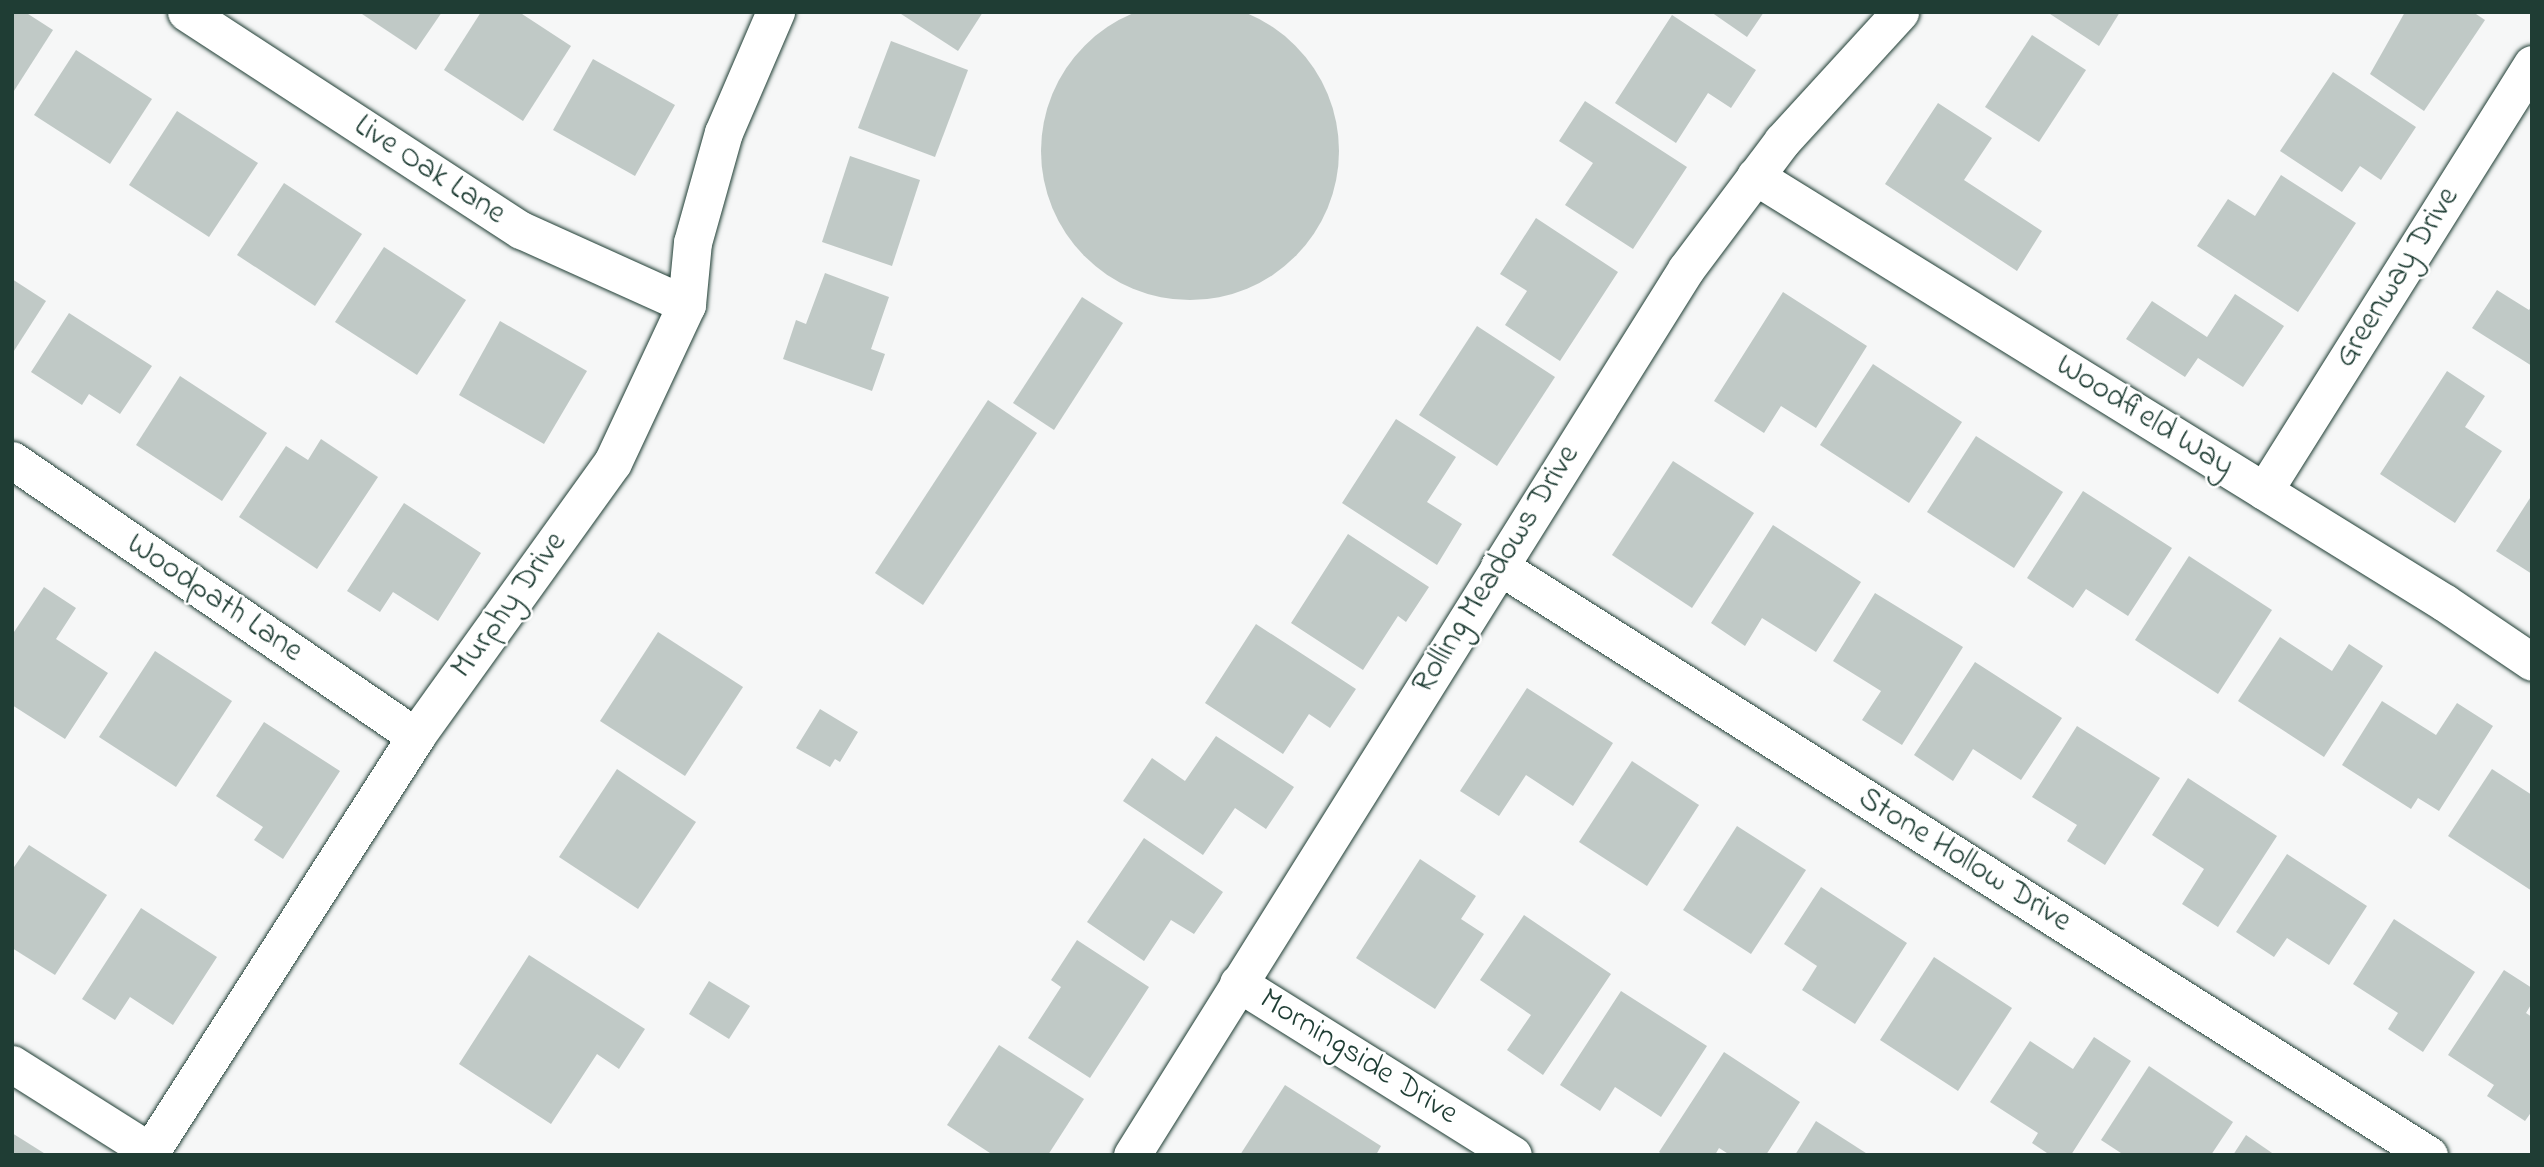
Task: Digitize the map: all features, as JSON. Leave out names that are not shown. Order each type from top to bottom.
[{"type":"street","name":"Live Oak Lane","points":[[186,12],[521,230],[687,305]]},
{"type":"street","name":"Murphy Drive","points":[[150,1153],[416,737],[613,463],[687,305],[693,243],[724,133],[776,12]]},
{"type":"street","name":"Rolling Meadows Drive","points":[[1132,1155],[1686,269],[1755,176],[1900,12]]},
{"type":"street","name":"Greenway Drive","points":[[2264,491],[2532,64]]},
{"type":"street","name":"Woodfield Way","points":[[1755,176],[2264,491],[2532,662]]},
{"type":"street","name":"Woodpath Lane","points":[[12,460],[416,737]]},
{"type":"street","name":"Stone Hollow Drive","points":[[1499,566],[2429,1155]]},
{"type":"street","name":"Morningside Drive","points":[[1238,983],[1513,1155]]},
{"type":"street","points":[[12,1064],[150,1153]]},
{"type":"building","points":[[1175,2],[1205,2],[1233,8],[1260,19],[1296,45],[1314,68],[1328,94],[1339,136],[1339,166],[1328,208],[1314,234],[1296,257],[1260,283],[1233,294],[1205,300],[1175,300],[1147,294],[1120,283],[1084,257],[1075,246],[1058,221],[1047,194],[1041,166],[1041,136],[1047,108],[1058,81],[1084,45],[1095,36],[1120,19],[1147,8]]},
{"type":"building","points":[[12,12],[25,12],[53,30],[12,94]]},
{"type":"building","points":[[359,12],[442,12],[416,50]]},
{"type":"building","points":[[481,12],[519,12],[571,46],[523,121],[444,70]]},
{"type":"building","points":[[898,12],[983,12],[958,51]]},
{"type":"building","points":[[1711,12],[1764,12],[1747,37]]},
{"type":"building","points":[[2047,12],[2120,12],[2099,46]]},
{"type":"building","points":[[2405,12],[2473,12],[2485,20],[2424,111],[2370,74]]},
{"type":"building","points":[[1672,15],[1756,70],[1731,108],[1708,93],[1676,143],[1615,103]]},
{"type":"building","points":[[2032,35],[2086,70],[2039,142],[1985,107]]},
{"type":"building","points":[[891,41],[968,70],[935,157],[858,128]]},
{"type":"building","points":[[76,50],[152,99],[110,164],[34,115]]},
{"type":"building","points":[[593,59],[675,105],[635,176],[553,130]]},
{"type":"building","points":[[2333,72],[2416,127],[2381,180],[2360,166],[2342,192],[2280,151]]},
{"type":"building","points":[[1585,101],[1687,167],[1633,249],[1565,205],[1593,163],[1559,141]]},
{"type":"building","points":[[1938,103],[1992,138],[1964,180],[2042,231],[2017,271],[1885,184]]},
{"type":"building","points":[[177,111],[258,163],[209,237],[129,185]]},
{"type":"building","points":[[850,156],[920,180],[892,266],[822,242]]},
{"type":"building","points":[[2281,175],[2356,223],[2298,312],[2197,246],[2228,199],[2255,216]]},
{"type":"building","points":[[284,183],[362,234],[315,306],[237,255]]},
{"type":"building","points":[[1536,218],[1618,272],[1560,361],[1505,325],[1527,291],[1500,274]]},
{"type":"building","points":[[384,247],[466,300],[417,375],[335,322]]},
{"type":"building","points":[[825,273],[889,297],[871,349],[885,354],[872,391],[783,359],[796,320],[806,324]]},
{"type":"building","points":[[12,279],[46,301],[12,354]]},
{"type":"building","points":[[2497,290],[2529,310],[2532,305],[2532,366],[2472,328]]},
{"type":"building","points":[[1783,292],[1867,346],[1816,428],[1781,406],[1764,433],[1714,401]]},
{"type":"building","points":[[2235,294],[2284,326],[2243,387],[2198,358],[2185,377],[2126,339],[2152,301],[2207,337]]},
{"type":"building","points":[[1082,297],[1123,323],[1054,430],[1013,403]]},
{"type":"building","points":[[69,313],[152,366],[120,414],[89,394],[82,405],[31,372]]},
{"type":"building","points":[[500,321],[587,371],[544,444],[459,395]]},
{"type":"building","points":[[1477,326],[1555,377],[1497,466],[1419,415]]},
{"type":"building","points":[[1873,364],[1962,422],[1909,503],[1820,445]]},
{"type":"building","points":[[2447,371],[2485,396],[2465,427],[2502,451],[2455,523],[2380,474]]},
{"type":"building","points":[[180,376],[267,433],[222,501],[136,445]]},
{"type":"building","points":[[988,400],[1037,433],[923,605],[875,573]]},
{"type":"building","points":[[1396,419],[1456,457],[1427,502],[1462,524],[1437,565],[1342,503]]},
{"type":"building","points":[[1976,436],[2063,492],[2014,568],[1927,512]]},
{"type":"building","points":[[321,439],[378,477],[317,569],[239,517],[286,446],[308,460]]},
{"type":"building","points":[[1673,461],[1754,513],[1692,608],[1612,555]]},
{"type":"building","points":[[2083,491],[2172,548],[2128,616],[2086,589],[2073,608],[2027,578]]},
{"type":"building","points":[[2532,495],[2532,574],[2496,551]]},
{"type":"building","points":[[404,503],[481,553],[438,621],[393,592],[380,612],[347,591]]},
{"type":"building","points":[[1773,525],[1861,582],[1816,652],[1762,618],[1745,646],[1711,623]]},
{"type":"building","points":[[1348,534],[1429,587],[1406,622],[1398,616],[1363,670],[1291,623]]},
{"type":"building","points":[[2189,556],[2272,610],[2218,694],[2135,640]]},
{"type":"building","points":[[44,587],[76,608],[56,639],[108,673],[65,739],[12,705],[12,635]]},
{"type":"building","points":[[1875,593],[1963,647],[1902,745],[1862,720],[1881,691],[1833,661]]},
{"type":"building","points":[[1256,624],[1356,689],[1330,728],[1309,714],[1283,754],[1205,703]]},
{"type":"building","points":[[658,632],[743,687],[685,776],[600,721]]},
{"type":"building","points":[[2280,637],[2332,671],[2349,644],[2383,666],[2324,757],[2238,701]]},
{"type":"building","points":[[155,651],[232,701],[176,787],[99,737]]},
{"type":"building","points":[[1975,662],[2062,718],[2021,780],[1973,749],[1953,781],[1914,755]]},
{"type":"building","points":[[1527,688],[1613,743],[1573,806],[1526,775],[1499,816],[1460,791]]},
{"type":"building","points":[[2382,701],[2436,735],[2457,703],[2493,726],[2439,811],[2418,798],[2411,809],[2342,765]]},
{"type":"building","points":[[820,709],[858,732],[840,762],[835,759],[830,767],[796,748]]},
{"type":"building","points":[[264,722],[340,771],[283,859],[254,840],[263,827],[216,796]]},
{"type":"building","points":[[2077,726],[2160,778],[2105,865],[2067,841],[2077,825],[2032,797]]},
{"type":"building","points":[[1216,736],[1294,787],[1266,829],[1235,808],[1203,855],[1123,801],[1152,758],[1185,781]]},
{"type":"building","points":[[1632,761],[1699,805],[1647,886],[1579,842]]},
{"type":"building","points":[[617,769],[696,822],[638,909],[559,857]]},
{"type":"building","points":[[2492,769],[2532,795],[2532,891],[2448,836]]},
{"type":"building","points":[[2188,778],[2277,836],[2218,927],[2182,904],[2204,869],[2152,835]]},
{"type":"building","points":[[1737,826],[1806,870],[1751,954],[1683,910]]},
{"type":"building","points":[[1144,838],[1223,892],[1194,934],[1171,920],[1144,961],[1087,922]]},
{"type":"building","points":[[29,845],[107,895],[55,975],[12,948],[12,870]]},
{"type":"building","points":[[2287,854],[2367,906],[2329,965],[2287,938],[2274,957],[2236,932]]},
{"type":"building","points":[[1420,859],[1476,896],[1461,919],[1484,934],[1435,1009],[1356,958]]},
{"type":"building","points":[[1821,887],[1907,943],[1855,1024],[1802,990],[1817,966],[1784,944]]},
{"type":"building","points":[[141,908],[217,957],[173,1025],[130,997],[115,1020],[82,999]]},
{"type":"building","points":[[1524,915],[1611,974],[1543,1075],[1507,1050],[1531,1015],[1480,980]]},
{"type":"building","points":[[2394,919],[2475,972],[2423,1052],[2388,1029],[2398,1013],[2353,984]]},
{"type":"building","points":[[1077,940],[1149,987],[1090,1078],[1028,1038],[1061,987],[1051,980]]},
{"type":"building","points":[[529,955],[645,1029],[619,1069],[597,1054],[551,1124],[459,1064]]},
{"type":"building","points":[[1934,957],[2012,1008],[1958,1091],[1880,1040]]},
{"type":"building","points":[[2504,970],[2532,988],[2532,1003],[2526,1013],[2532,1017],[2532,1111],[2525,1121],[2487,1096],[2494,1085],[2448,1055]]},
{"type":"building","points":[[709,981],[750,1006],[729,1039],[689,1014]]},
{"type":"building","points":[[1621,991],[1707,1046],[1661,1117],[1615,1087],[1600,1111],[1560,1085]]},
{"type":"building","points":[[2094,1037],[2131,1061],[2071,1155],[2050,1155],[2032,1143],[2038,1133],[1990,1102],[2030,1041],[2073,1069]]},
{"type":"building","points":[[999,1045],[1084,1099],[1048,1155],[993,1155],[947,1125]]},
{"type":"building","points":[[1724,1052],[1800,1102],[1766,1155],[1730,1155],[1719,1148],[1715,1155],[1663,1155],[1659,1152]]},
{"type":"building","points":[[2149,1066],[2233,1122],[2211,1155],[2124,1155],[2101,1140]]},
{"type":"building","points":[[1285,1085],[1381,1146],[1376,1155],[1240,1155]]},
{"type":"building","points":[[1816,1121],[1869,1155],[1795,1155]]},
{"type":"building","points":[[12,1133],[47,1155],[12,1155]]},
{"type":"building","points":[[2246,1135],[2275,1155],[2233,1155]]}]
